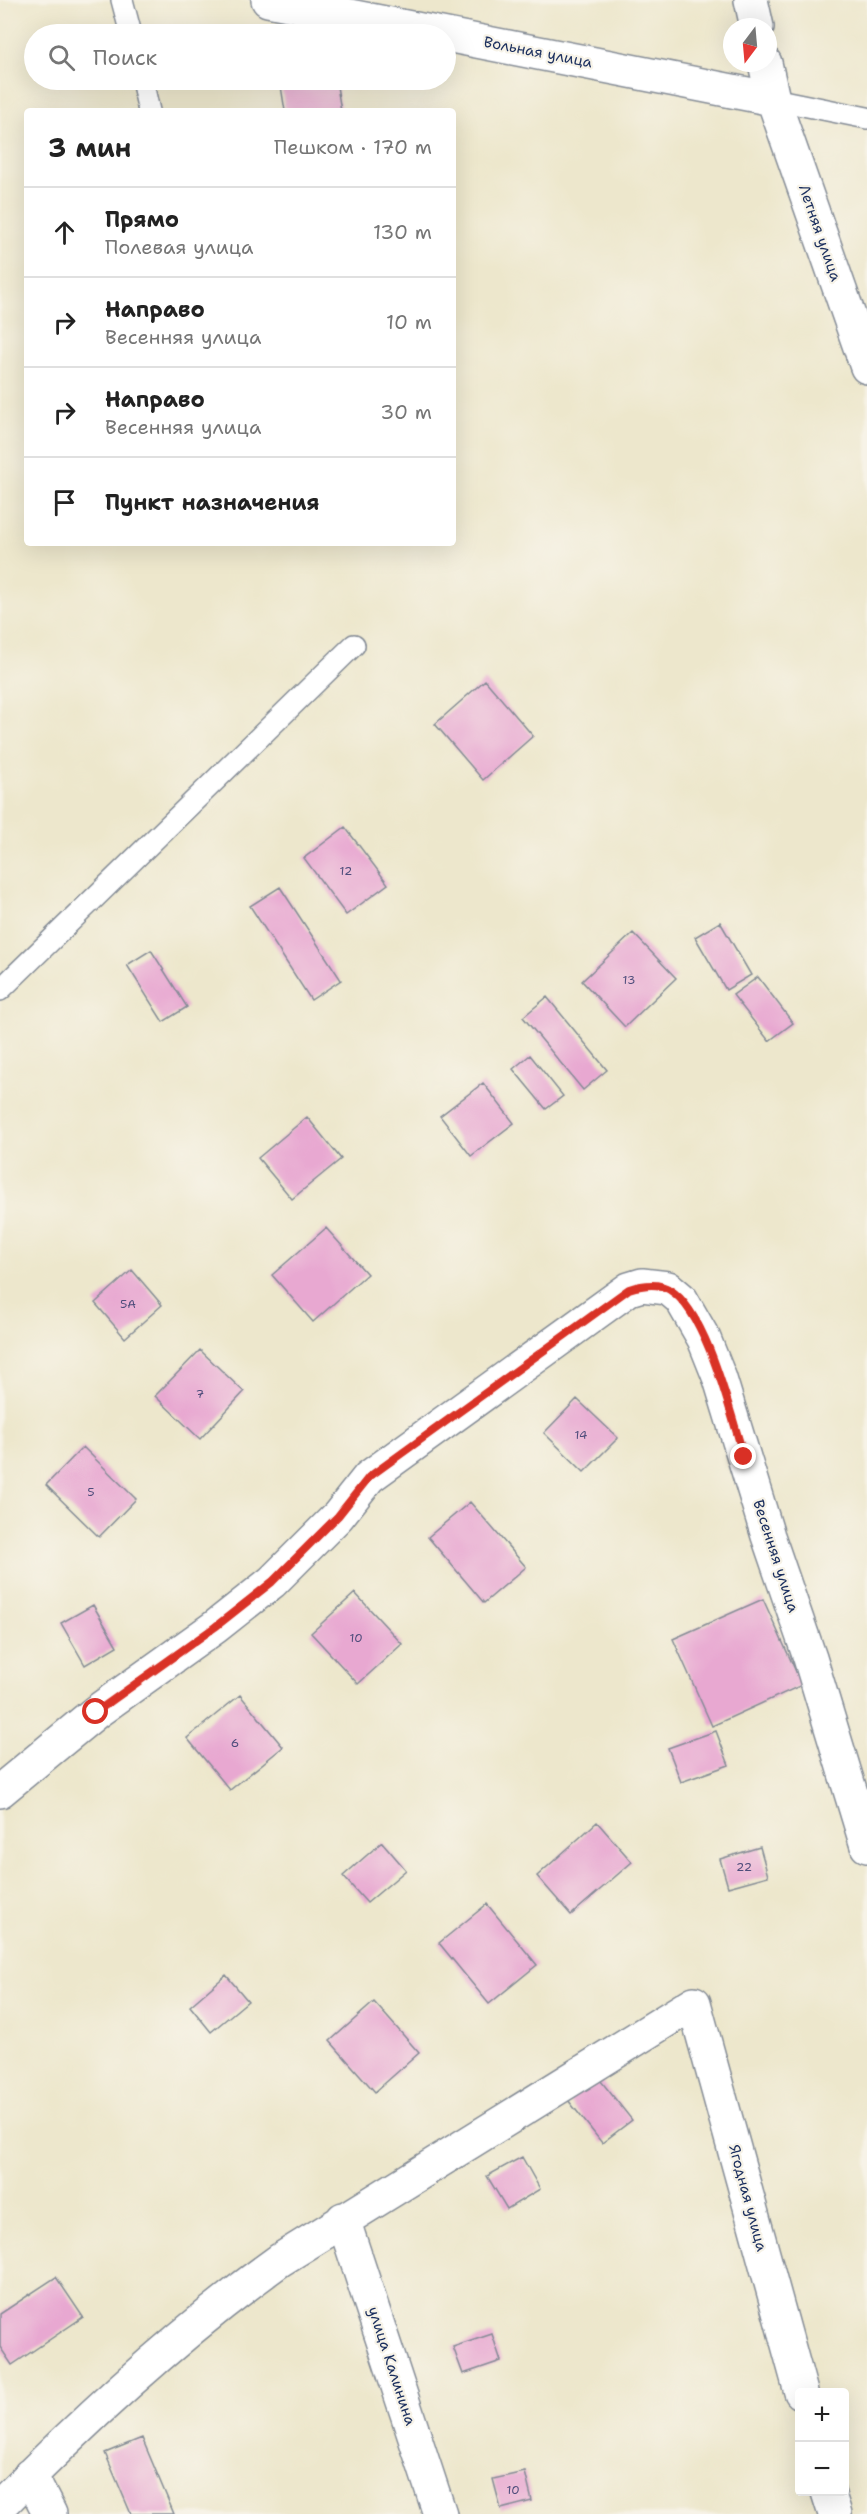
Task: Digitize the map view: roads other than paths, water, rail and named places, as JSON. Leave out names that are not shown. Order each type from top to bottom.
[{"type":"street","name":"Вольная улица","points":[[268,0],[321,5],[412,24]]},
{"type":"street","points":[[751,0],[755,18]]},
{"type":"street","name":"Вольная улица","points":[[456,33],[773,99]]},
{"type":"street","name":"Летняя улица","points":[[767,72],[773,99],[867,367]]},
{"type":"street","name":"Весенняя улица","points":[[0,1791],[96,1712],[215,1627],[272,1582],[338,1516],[369,1477],[629,1289],[642,1285],[668,1288],[681,1299],[705,1339],[810,1658],[867,1846]]},
{"type":"street","name":"Ягодная улица","points":[[343,2218],[694,2003],[800,2388]]},
{"type":"street","points":[[0,2506],[139,2373],[216,2306],[343,2218]]},
{"type":"street","name":"улица Калинина","points":[[343,2218],[440,2514]]},
{"type":"street","points":[[30,2475],[50,2514]]},
{"type":"street","points":[[829,2496],[835,2514]]},
{"type":"lane","points":[[122,0],[128,24]]},
{"type":"lane","points":[[144,90],[148,108]]},
{"type":"lane","points":[[773,99],[867,118]]},
{"type":"lane","points":[[0,990],[354,645]]}]
